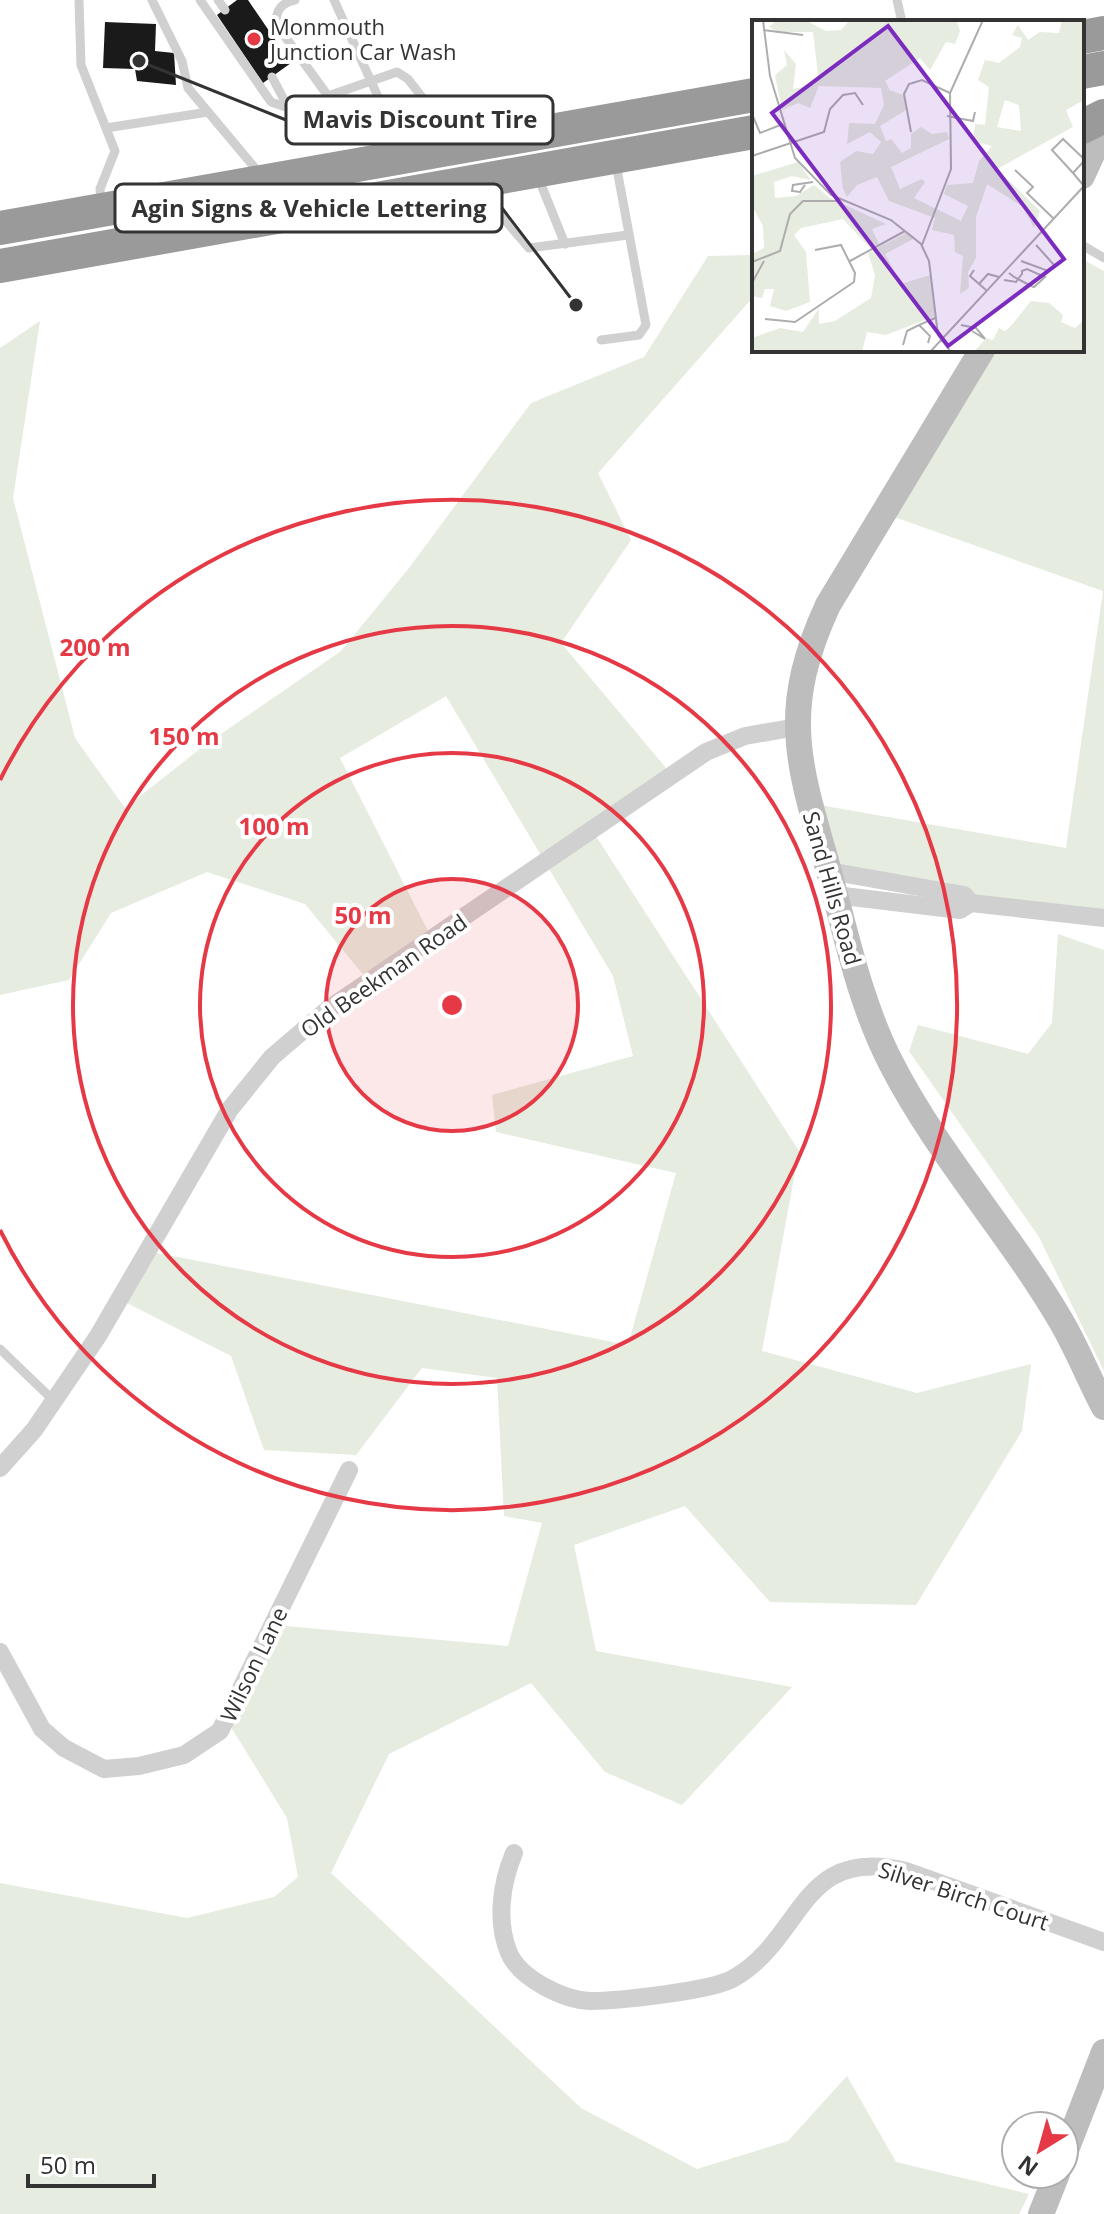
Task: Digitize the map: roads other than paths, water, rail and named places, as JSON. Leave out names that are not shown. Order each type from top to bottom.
[{"type":"highway","points":[[1084,37],[1104,33]]},
{"type":"highway","points":[[1084,72],[1104,68]]},
{"type":"highway","points":[[0,228],[752,95]]},
{"type":"highway","points":[[1084,126],[1104,116]]},
{"type":"highway","points":[[0,266],[752,132]]},
{"type":"street","points":[[1084,172],[1104,128]]},
{"type":"street","name":"Sand Hills Road","points":[[981,352],[828,605],[807,657],[797,727],[799,768],[871,1021],[892,1065],[928,1127],[1096,1377],[1104,1407]]},
{"type":"street","name":"Old Beekman Road","points":[[0,1468],[34,1430],[98,1336],[230,1109],[272,1057],[327,1010],[706,752],[745,736],[797,727]]},
{"type":"street","points":[[832,883],[960,910],[971,903],[1104,918]]},
{"type":"street","name":"Wilson Lane","points":[[0,1652],[42,1729],[64,1748],[104,1769],[139,1766],[184,1755],[220,1731],[349,1470]]},
{"type":"street","name":"Silver Birch Court","points":[[514,1853],[501,1897],[505,1943],[512,1960],[553,1990],[589,2001],[711,1987],[734,1979],[757,1959],[814,1891],[831,1876],[856,1865],[877,1864],[906,1871],[1104,1942]]},
{"type":"street","points":[[1080,2122],[1091,2099],[1104,2052]]},
{"type":"street","points":[[1041,2214],[1051,2190]]},
{"type":"lane","points":[[79,0],[81,65],[115,151],[100,189],[101,210]]},
{"type":"lane","points":[[152,0],[182,61],[188,88],[265,181]]},
{"type":"lane","points":[[200,0],[271,102],[290,111],[310,113],[328,96],[397,72],[408,79],[460,147]]},
{"type":"lane","points":[[218,0],[225,10]]},
{"type":"lane","points":[[295,0],[282,5],[276,14],[276,24],[328,96]]},
{"type":"lane","points":[[334,0],[368,82],[385,112],[396,158]]},
{"type":"lane","points":[[897,0],[902,20]]},
{"type":"lane","points":[[272,77],[290,111]]},
{"type":"lane","points":[[106,128],[208,112]]},
{"type":"lane","points":[[601,340],[639,335],[646,325],[614,156]]},
{"type":"lane","points":[[536,170],[565,244]]},
{"type":"lane","points":[[472,182],[529,248],[628,235]]},
{"type":"lane","points":[[1084,246],[1104,258]]},
{"type":"lane","points":[[0,1349],[54,1401]]},
{"type":"place","name":"Monmouth Junction Car Wash","points":[[254,39]]},
{"type":"place","name":"Mavis Discount Tire","points":[[139,61]]},
{"type":"place","name":"Agin Signs & Vehicle Lettering","points":[[576,305]]}]
